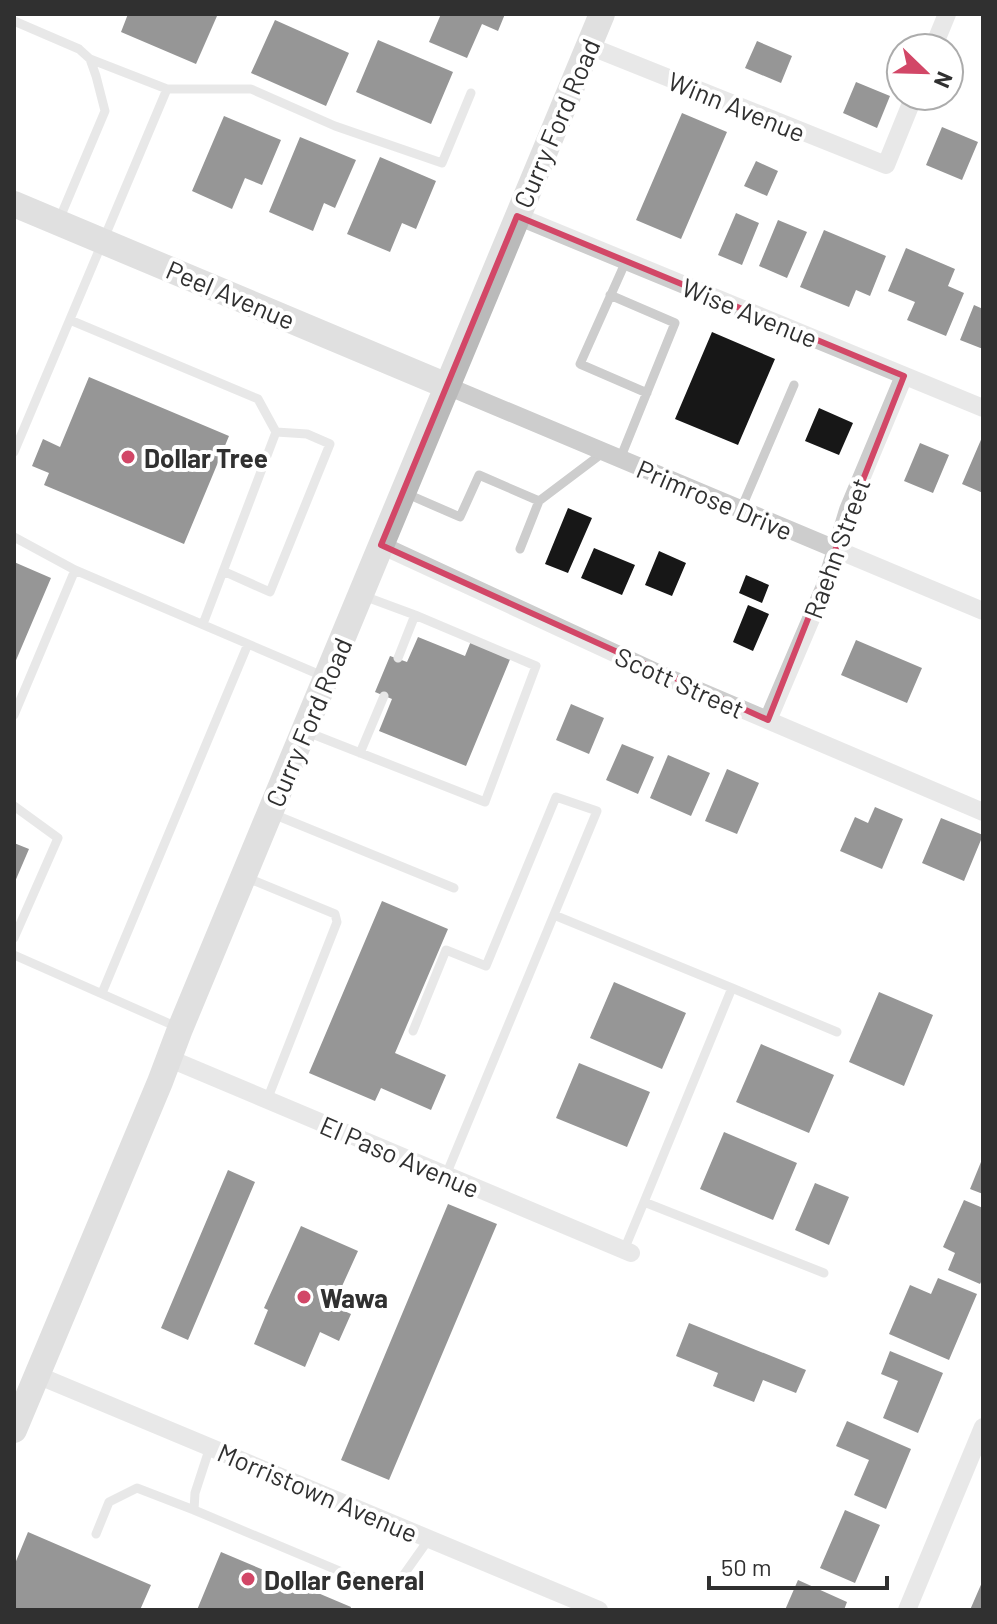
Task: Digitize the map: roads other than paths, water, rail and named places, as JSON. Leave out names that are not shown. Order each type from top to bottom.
[{"type":"street","name":"Curry Ford Road","points":[[14,1430],[602,14]]},
{"type":"street","name":"Winn Avenue","points":[[589,46],[886,165],[908,112]]},
{"type":"street","name":"Peel Avenue","points":[[14,204],[447,386]]},
{"type":"street","name":"Wise Avenue","points":[[517,216],[983,408]]},
{"type":"street","name":"Raehn Street","points":[[768,720],[825,586],[848,510],[904,376]]},
{"type":"street","name":"Primrose Drive","points":[[447,386],[983,611]]},
{"type":"street","name":"Scott Street","points":[[381,545],[662,675],[983,812]]},
{"type":"street","name":"El Paso Avenue","points":[[168,1058],[628,1251]]},
{"type":"street","name":"Morristown Avenue","points":[[37,1375],[599,1610]]},
{"type":"street","points":[[907,1610],[983,1427]]},
{"type":"lane","points":[[14,21],[79,49],[90,59],[167,89],[251,89],[335,126],[442,163],[471,93]]},
{"type":"lane","points":[[58,222],[105,111],[90,59]]},
{"type":"lane","points":[[14,452],[167,89]]},
{"type":"lane","points":[[626,261],[580,364],[647,393]]},
{"type":"lane","points":[[520,549],[539,501],[612,456],[647,393],[675,323],[610,295]]},
{"type":"lane","points":[[70,320],[258,399],[276,432],[203,624]]},
{"type":"lane","points":[[741,509],[794,385]]},
{"type":"lane","points":[[223,571],[270,592],[330,444],[307,434],[276,432]]},
{"type":"lane","points":[[403,492],[460,517],[479,475],[539,501]]},
{"type":"lane","points":[[14,537],[75,570],[326,677]]},
{"type":"lane","points":[[14,715],[75,570]]},
{"type":"lane","points":[[304,731],[485,802],[536,666],[361,595]]},
{"type":"lane","points":[[398,658],[415,615]]},
{"type":"lane","points":[[102,993],[248,644]]},
{"type":"lane","points":[[360,753],[384,696]]},
{"type":"lane","points":[[413,1031],[446,950],[486,966],[556,797],[597,811],[446,1175]]},
{"type":"lane","points":[[14,806],[58,838],[14,938]]},
{"type":"lane","points":[[270,812],[454,888]]},
{"type":"lane","points":[[244,877],[335,914],[337,922],[267,1100]]},
{"type":"lane","points":[[554,915],[837,1032]]},
{"type":"lane","points":[[14,955],[180,1029]]},
{"type":"lane","points":[[628,1251],[644,1202],[732,988]]},
{"type":"lane","points":[[644,1202],[824,1273]]},
{"type":"lane","points":[[194,1510],[195,1493],[210,1447]]},
{"type":"lane","points":[[96,1534],[109,1502],[137,1488],[375,1586],[400,1580],[429,1539]]},
{"type":"place","name":"Dollar Tree","points":[[128,457]]},
{"type":"place","name":"Wawa","points":[[304,1297]]},
{"type":"place","name":"Dollar General","points":[[248,1579]]}]
